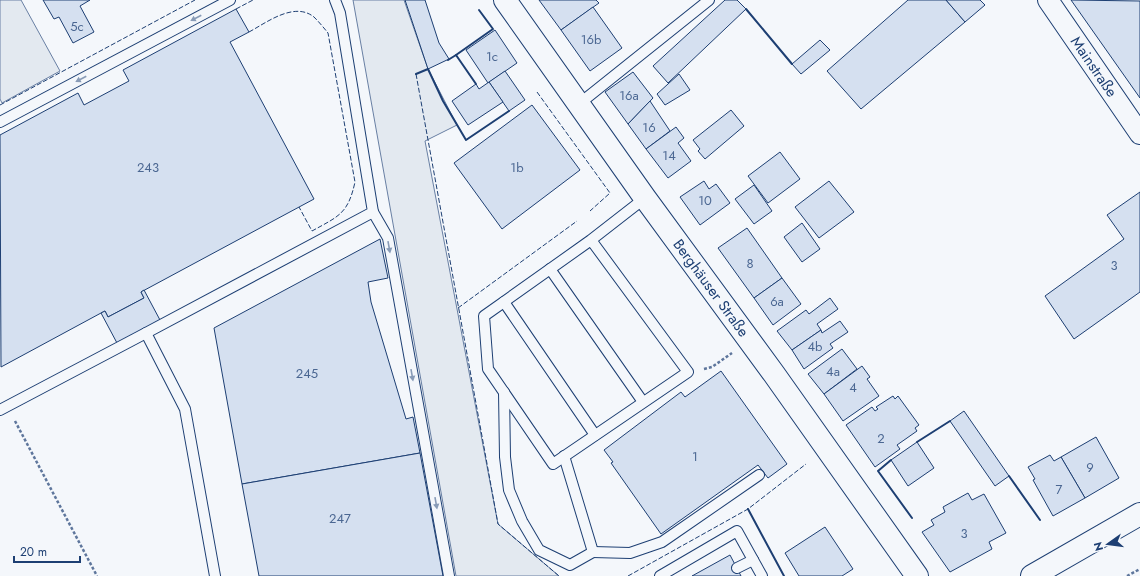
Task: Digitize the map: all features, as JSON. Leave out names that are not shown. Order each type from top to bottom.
[{"type":"street","name":"Berghäuser Straße","points":[[505,0],[645,198],[749,340],[917,576]]},
{"type":"street","name":"Mainstraße","points":[[1048,0],[1140,134]]},
{"type":"street","points":[[1032,576],[1140,514]]},
{"type":"lane","points":[[0,122],[230,0]]},
{"type":"lane","points":[[335,0],[340,13],[373,212],[388,238],[449,576]]},
{"type":"lane","points":[[579,104],[710,0]]},
{"type":"lane","points":[[591,240],[688,372],[553,464],[488,369],[484,316],[591,240],[645,198]]},
{"type":"lane","points":[[4,409],[373,212]]},
{"type":"lane","points":[[550,269],[643,402]]},
{"type":"lane","points":[[504,302],[595,435]]},
{"type":"lane","points":[[146,333],[185,409],[214,576]]},
{"type":"lane","points":[[504,392],[506,457],[509,490],[522,521],[539,550],[570,566],[594,552],[630,553],[662,542],[759,475]]},
{"type":"lane","points":[[564,456],[594,552]]},
{"type":"lane","points":[[660,576],[737,531],[762,576]]},
{"type":"lane","points":[[737,568],[753,560]]},
{"type":"path","points":[[688,372],[712,367],[749,340]]},
{"type":"path","points":[[4,409],[97,576]]},
{"type":"path","points":[[1127,576],[1140,569]]},
{"type":"shaded area","points":[[0,0],[21,0],[60,71],[2,103],[0,99]]},
{"type":"shaded area","points":[[353,0],[404,0],[428,69],[457,125],[425,141],[498,524],[559,576],[456,576]]},
{"type":"building","points":[[43,0],[90,0],[80,6],[94,32],[73,43],[59,17],[54,19]]},
{"type":"building","points":[[405,0],[425,0],[439,43],[449,59],[428,69]]},
{"type":"building","points":[[539,0],[596,0],[599,3],[561,30]]},
{"type":"building","points":[[725,0],[737,0],[746,9],[668,83],[653,66]]},
{"type":"building","points":[[908,0],[946,0],[965,22],[861,109],[827,71]]},
{"type":"building","points":[[946,0],[980,0],[985,5],[965,22]]},
{"type":"building","points":[[1071,0],[1140,1],[1140,98]]},
{"type":"building","points":[[593,7],[622,48],[590,71],[561,30]]},
{"type":"building","points":[[236,9],[249,32],[230,42],[314,199],[141,292],[144,298],[108,317],[105,311],[1,367],[0,135],[78,93],[84,105],[129,81],[123,70]]},
{"type":"building","points":[[495,30],[517,63],[488,83],[466,50]]},
{"type":"building","points":[[820,40],[830,50],[801,74],[792,64]]},
{"type":"building","points":[[505,71],[525,100],[509,111],[489,82]]},
{"type":"building","points":[[633,72],[653,98],[628,124],[605,92]]},
{"type":"building","points":[[679,74],[690,90],[665,105],[657,94]]},
{"type":"building","points":[[489,82],[503,102],[468,125],[452,101],[476,84],[479,89]]},
{"type":"building","points":[[650,101],[670,131],[646,149],[628,124]]},
{"type":"building","points":[[532,105],[580,170],[502,229],[454,163]]},
{"type":"building","points":[[731,110],[744,126],[705,159],[698,151],[700,149],[693,140]]},
{"type":"building","points":[[676,127],[684,138],[678,143],[691,161],[668,178],[646,149]]},
{"type":"building","points":[[780,152],[800,179],[768,203],[748,176]]},
{"type":"building","points":[[704,181],[709,189],[716,184],[730,203],[700,225],[680,197]]},
{"type":"building","points":[[829,181],[854,212],[819,238],[795,207]]},
{"type":"building","points":[[754,185],[772,211],[754,224],[735,199]]},
{"type":"building","points":[[1140,192],[1140,292],[1074,339],[1045,296],[1124,239],[1107,215]]},
{"type":"building","points":[[802,223],[820,249],[802,262],[784,237]]},
{"type":"building","points":[[747,228],[782,278],[754,298],[718,248]]},
{"type":"building","points":[[380,239],[388,278],[368,282],[371,302],[406,419],[413,417],[420,453],[242,484],[214,328]]},
{"type":"building","points":[[782,278],[801,304],[773,325],[754,298]]},
{"type":"building","points":[[144,290],[160,320],[117,343],[101,313],[105,311],[108,317],[144,298],[141,292]]},
{"type":"building","points":[[830,298],[838,309],[817,324],[821,330],[792,350],[777,331],[806,310],[809,314]]},
{"type":"building","points":[[840,321],[848,332],[830,344],[833,348],[804,369],[792,350],[821,330],[822,333]]},
{"type":"building","points":[[842,349],[857,369],[824,394],[808,374]]},
{"type":"building","points":[[862,366],[870,377],[867,379],[879,396],[843,421],[824,394]]},
{"type":"building","points":[[721,371],[787,464],[768,478],[758,465],[661,534],[611,463],[613,462],[604,450],[681,392],[685,397]]},
{"type":"building","points":[[893,396],[895,399],[898,396],[919,425],[915,428],[917,431],[897,445],[900,449],[875,467],[846,425],[872,407],[875,411],[878,409],[876,407]]},
{"type":"building","points":[[964,411],[1009,476],[995,486],[950,421]]},
{"type":"building","points":[[1096,437],[1119,478],[1085,498],[1061,457]]},
{"type":"building","points":[[917,442],[934,468],[908,486],[891,460]]},
{"type":"building","points":[[420,453],[443,576],[259,576],[242,484]]},
{"type":"building","points":[[1050,455],[1054,461],[1061,457],[1085,498],[1053,516],[1033,480],[1035,479],[1028,467]]},
{"type":"building","points":[[968,493],[972,500],[984,494],[1006,533],[989,542],[992,549],[950,572],[922,532],[934,525],[931,520],[945,512],[943,507]]},
{"type":"building","points":[[825,527],[853,569],[842,576],[799,576],[785,553]]},
{"type":"building","points":[[730,555],[741,576],[692,576]]},
{"type":"fence","points":[[0,105],[195,0]]},
{"type":"fence","points":[[236,9],[253,0]]},
{"type":"fence","points":[[249,32],[280,15],[298,11],[314,17],[328,33],[355,182],[349,201],[341,213],[329,222],[312,231],[299,207]]},
{"type":"fence","points":[[416,74],[498,524],[559,576]]},
{"type":"fence","points":[[537,92],[610,193],[590,211]]},
{"type":"fence","points":[[458,308],[577,221]]},
{"type":"fence","points":[[628,576],[748,509],[806,464]]},
{"type":"wall","points":[[746,9],[792,64]]},
{"type":"wall","points":[[456,55],[493,29],[479,10]]},
{"type":"wall","points":[[448,60],[456,55],[476,84]]},
{"type":"wall","points":[[416,74],[428,69],[443,101],[466,140],[509,111]]},
{"type":"wall","points":[[917,442],[950,421]]},
{"type":"wall","points":[[891,460],[878,471],[912,518]]},
{"type":"wall","points":[[1009,476],[1040,520]]},
{"type":"wall","points":[[748,509],[784,576]]}]
